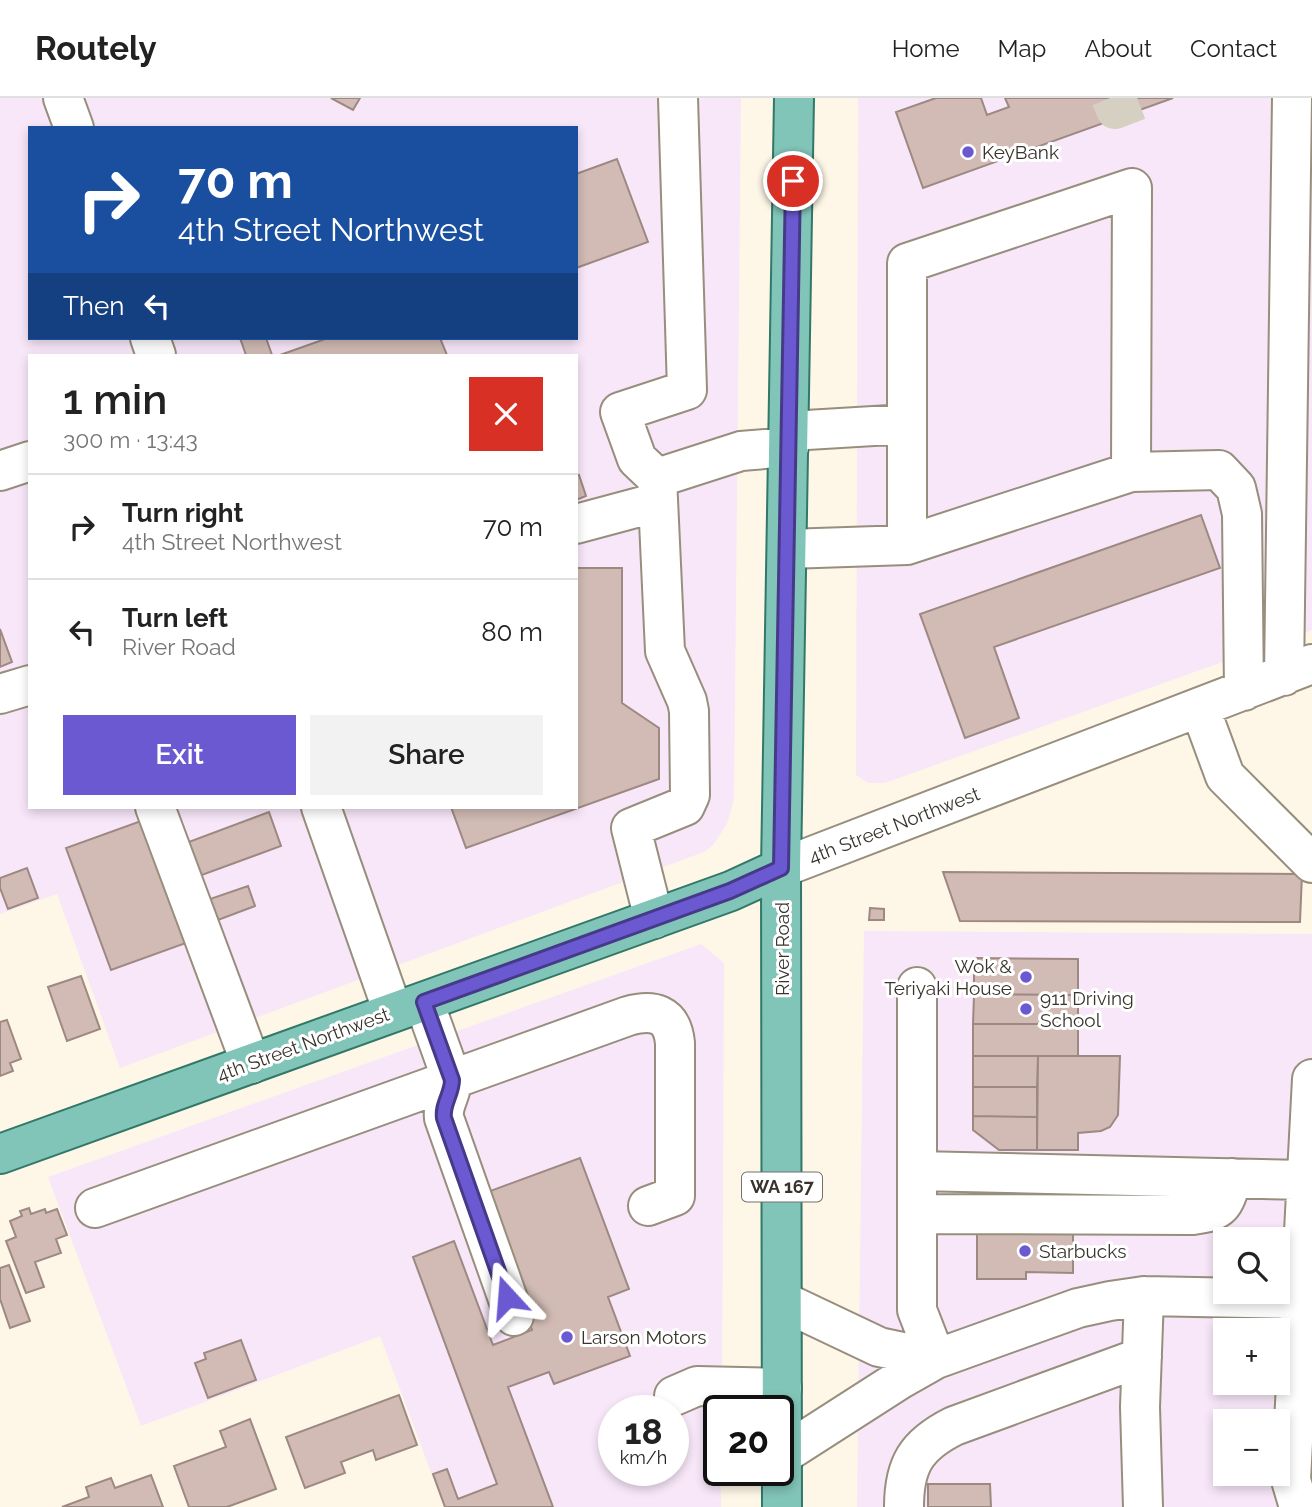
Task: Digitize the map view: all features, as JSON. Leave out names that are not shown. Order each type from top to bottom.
[{"type":"main road","name":"River Road","points":[[782,1395],[781,868],[794,98]]},
{"type":"main road","name":"4th Street Northwest","points":[[0,1154],[654,919],[730,891],[781,868]]},
{"type":"main road","name":"River Road","points":[[782,1486],[782,1507]]},
{"type":"street","points":[[64,98],[73,126]]},
{"type":"street","points":[[654,919],[631,828],[685,806],[690,795],[689,711],[665,652],[658,490],[637,459],[620,412],[687,390],[678,98]]},
{"type":"street","points":[[1292,98],[1298,670]]},
{"type":"street","points":[[907,545],[907,264],[1132,188],[1131,471]]},
{"type":"street","points":[[578,523],[741,451],[789,439],[906,424]]},
{"type":"street","points":[[0,471],[28,462]]},
{"type":"street","points":[[788,549],[907,545],[1131,471],[1219,470],[1236,488],[1242,514],[1244,691]]},
{"type":"street","name":"4th Street Northwest","points":[[781,868],[1298,670]]},
{"type":"street","points":[[0,694],[28,686]]},
{"type":"street","points":[[1200,708],[1225,776],[1312,863]]},
{"type":"street","points":[[156,809],[251,1063]]},
{"type":"street","points":[[322,809],[408,1007],[452,1080],[452,1089],[444,1105],[444,1118],[514,1316]]},
{"type":"street","points":[[917,987],[917,1311],[936,1359]]},
{"type":"street","points":[[95,1208],[628,1016],[646,1012],[661,1015],[671,1026],[675,1043],[675,1196],[648,1206]]},
{"type":"street","points":[[1299,1507],[1292,1480],[1312,1079]]},
{"type":"street","points":[[917,1171],[1307,1180]]},
{"type":"street","points":[[917,1214],[1214,1213],[1225,1203],[1232,1178]]},
{"type":"street","points":[[794,1447],[936,1359],[1078,1308],[1144,1296],[1301,1299]]},
{"type":"street","points":[[1143,1507],[1140,1407],[1144,1296]]},
{"type":"street","points":[[782,1301],[880,1347],[936,1359]]},
{"type":"street","points":[[904,1507],[904,1486],[910,1466],[925,1444],[936,1435],[1142,1357]]},
{"type":"street","points":[[676,1395],[697,1386],[782,1388]]},
{"type":"shaded area","points":[[0,98],[741,98],[734,799],[727,824],[713,845],[704,852],[120,1068],[57,894],[0,914]]},
{"type":"shaded area","points":[[858,98],[1312,98],[1312,630],[885,783],[868,783],[856,775]]},
{"type":"shaded area","points":[[864,931],[1312,934],[1312,1507],[857,1507]]},
{"type":"shaded area","points":[[701,944],[724,963],[722,1395],[703,1395],[703,1486],[721,1486],[721,1507],[444,1507],[380,1336],[141,1426],[48,1177]]},
{"type":"building","points":[[331,98],[360,98],[353,110]]},
{"type":"building","name":"KeyBank","points":[[936,98],[981,98],[987,115],[1009,107],[1005,98],[1173,98],[923,188],[896,112]]},
{"type":"building","points":[[617,159],[648,242],[578,267],[578,173]]},
{"type":"building","points":[[241,340],[267,340],[272,354],[246,354]]},
{"type":"building","points":[[322,340],[441,340],[447,354],[283,354]]},
{"type":"building","points":[[578,476],[586,496],[578,499]]},
{"type":"building","points":[[1201,515],[1220,568],[994,647],[1019,718],[965,738],[920,614]]},
{"type":"building","points":[[578,568],[622,568],[622,703],[659,728],[659,779],[578,808]]},
{"type":"building","points":[[0,629],[12,662],[0,667]]},
{"type":"building","points":[[452,809],[575,809],[466,848]]},
{"type":"building","points":[[269,812],[281,846],[199,876],[186,843]]},
{"type":"building","points":[[141,821],[186,943],[111,970],[66,848]]},
{"type":"building","points":[[27,868],[38,898],[8,909],[0,888],[0,878]]},
{"type":"building","points":[[943,872],[1302,874],[1300,922],[960,921]]},
{"type":"building","points":[[248,886],[255,906],[218,920],[210,899]]},
{"type":"building","points":[[870,908],[884,909],[884,920],[869,920]]},
{"type":"building","name":"Wok & Teriyaki House","points":[[974,958],[1078,959],[1078,995],[974,994]]},
{"type":"building","points":[[81,976],[100,1029],[67,1041],[48,987]]},
{"type":"building","name":"911 Driving School","points":[[974,994],[1078,995],[1078,1024],[973,1024]]},
{"type":"building","points":[[7,1020],[21,1059],[10,1063],[13,1071],[0,1076],[0,1022]]},
{"type":"building","points":[[973,1024],[1078,1024],[1078,1056],[973,1056]]},
{"type":"building","points":[[973,1056],[1038,1056],[1037,1087],[973,1087]]},
{"type":"building","points":[[1038,1056],[1120,1056],[1118,1115],[1110,1127],[1101,1131],[1078,1133],[1078,1150],[1037,1150]]},
{"type":"building","points":[[973,1087],[1037,1087],[1037,1117],[973,1116]]},
{"type":"building","points":[[973,1116],[1037,1117],[1037,1150],[999,1150],[973,1130]]},
{"type":"building","name":"Larson Motors","points":[[580,1158],[629,1289],[608,1297],[630,1356],[554,1384],[549,1372],[508,1387],[553,1507],[445,1507],[433,1474],[447,1469],[458,1499],[497,1484],[413,1257],[454,1241],[493,1345],[532,1330],[482,1194]]},
{"type":"building","points":[[29,1208],[31,1214],[45,1209],[46,1213],[57,1209],[67,1235],[56,1239],[61,1253],[35,1262],[44,1287],[26,1293],[6,1241],[16,1237],[10,1221],[22,1216],[20,1211]]},
{"type":"building","name":"Starbucks","points":[[977,1230],[1073,1230],[1073,1273],[1026,1272],[1026,1279],[977,1279]]},
{"type":"building","points":[[9,1265],[30,1321],[10,1328],[0,1299],[0,1268]]},
{"type":"building","points":[[241,1340],[256,1380],[208,1398],[195,1363],[206,1359],[204,1353]]},
{"type":"building","points":[[399,1395],[417,1445],[376,1460],[373,1450],[341,1462],[345,1473],[305,1488],[286,1437]]},
{"type":"building","points":[[250,1419],[276,1489],[227,1507],[189,1507],[174,1466],[226,1447],[220,1431]]},
{"type":"building","points":[[151,1475],[163,1507],[62,1507],[89,1497],[86,1487],[111,1478],[115,1488]]},
{"type":"building","points":[[928,1484],[990,1484],[991,1507],[928,1507]]},
{"type":"tunnel","points":[[1110,98],[1115,110],[1146,98]]},
{"type":"place","name":"KeyBank","points":[[968,152]]},
{"type":"place","name":"Wok & Teriyaki House","points":[[1026,977]]},
{"type":"place","name":"911 Driving School","points":[[1026,1009]]},
{"type":"place","name":"Starbucks","points":[[1025,1251]]},
{"type":"place","name":"Larson Motors","points":[[567,1337]]},
{"type":"route","points":[[507,1297],[444,1118],[444,1105],[452,1089],[452,1080],[424,1002],[730,891],[781,868],[793,181]]}]
